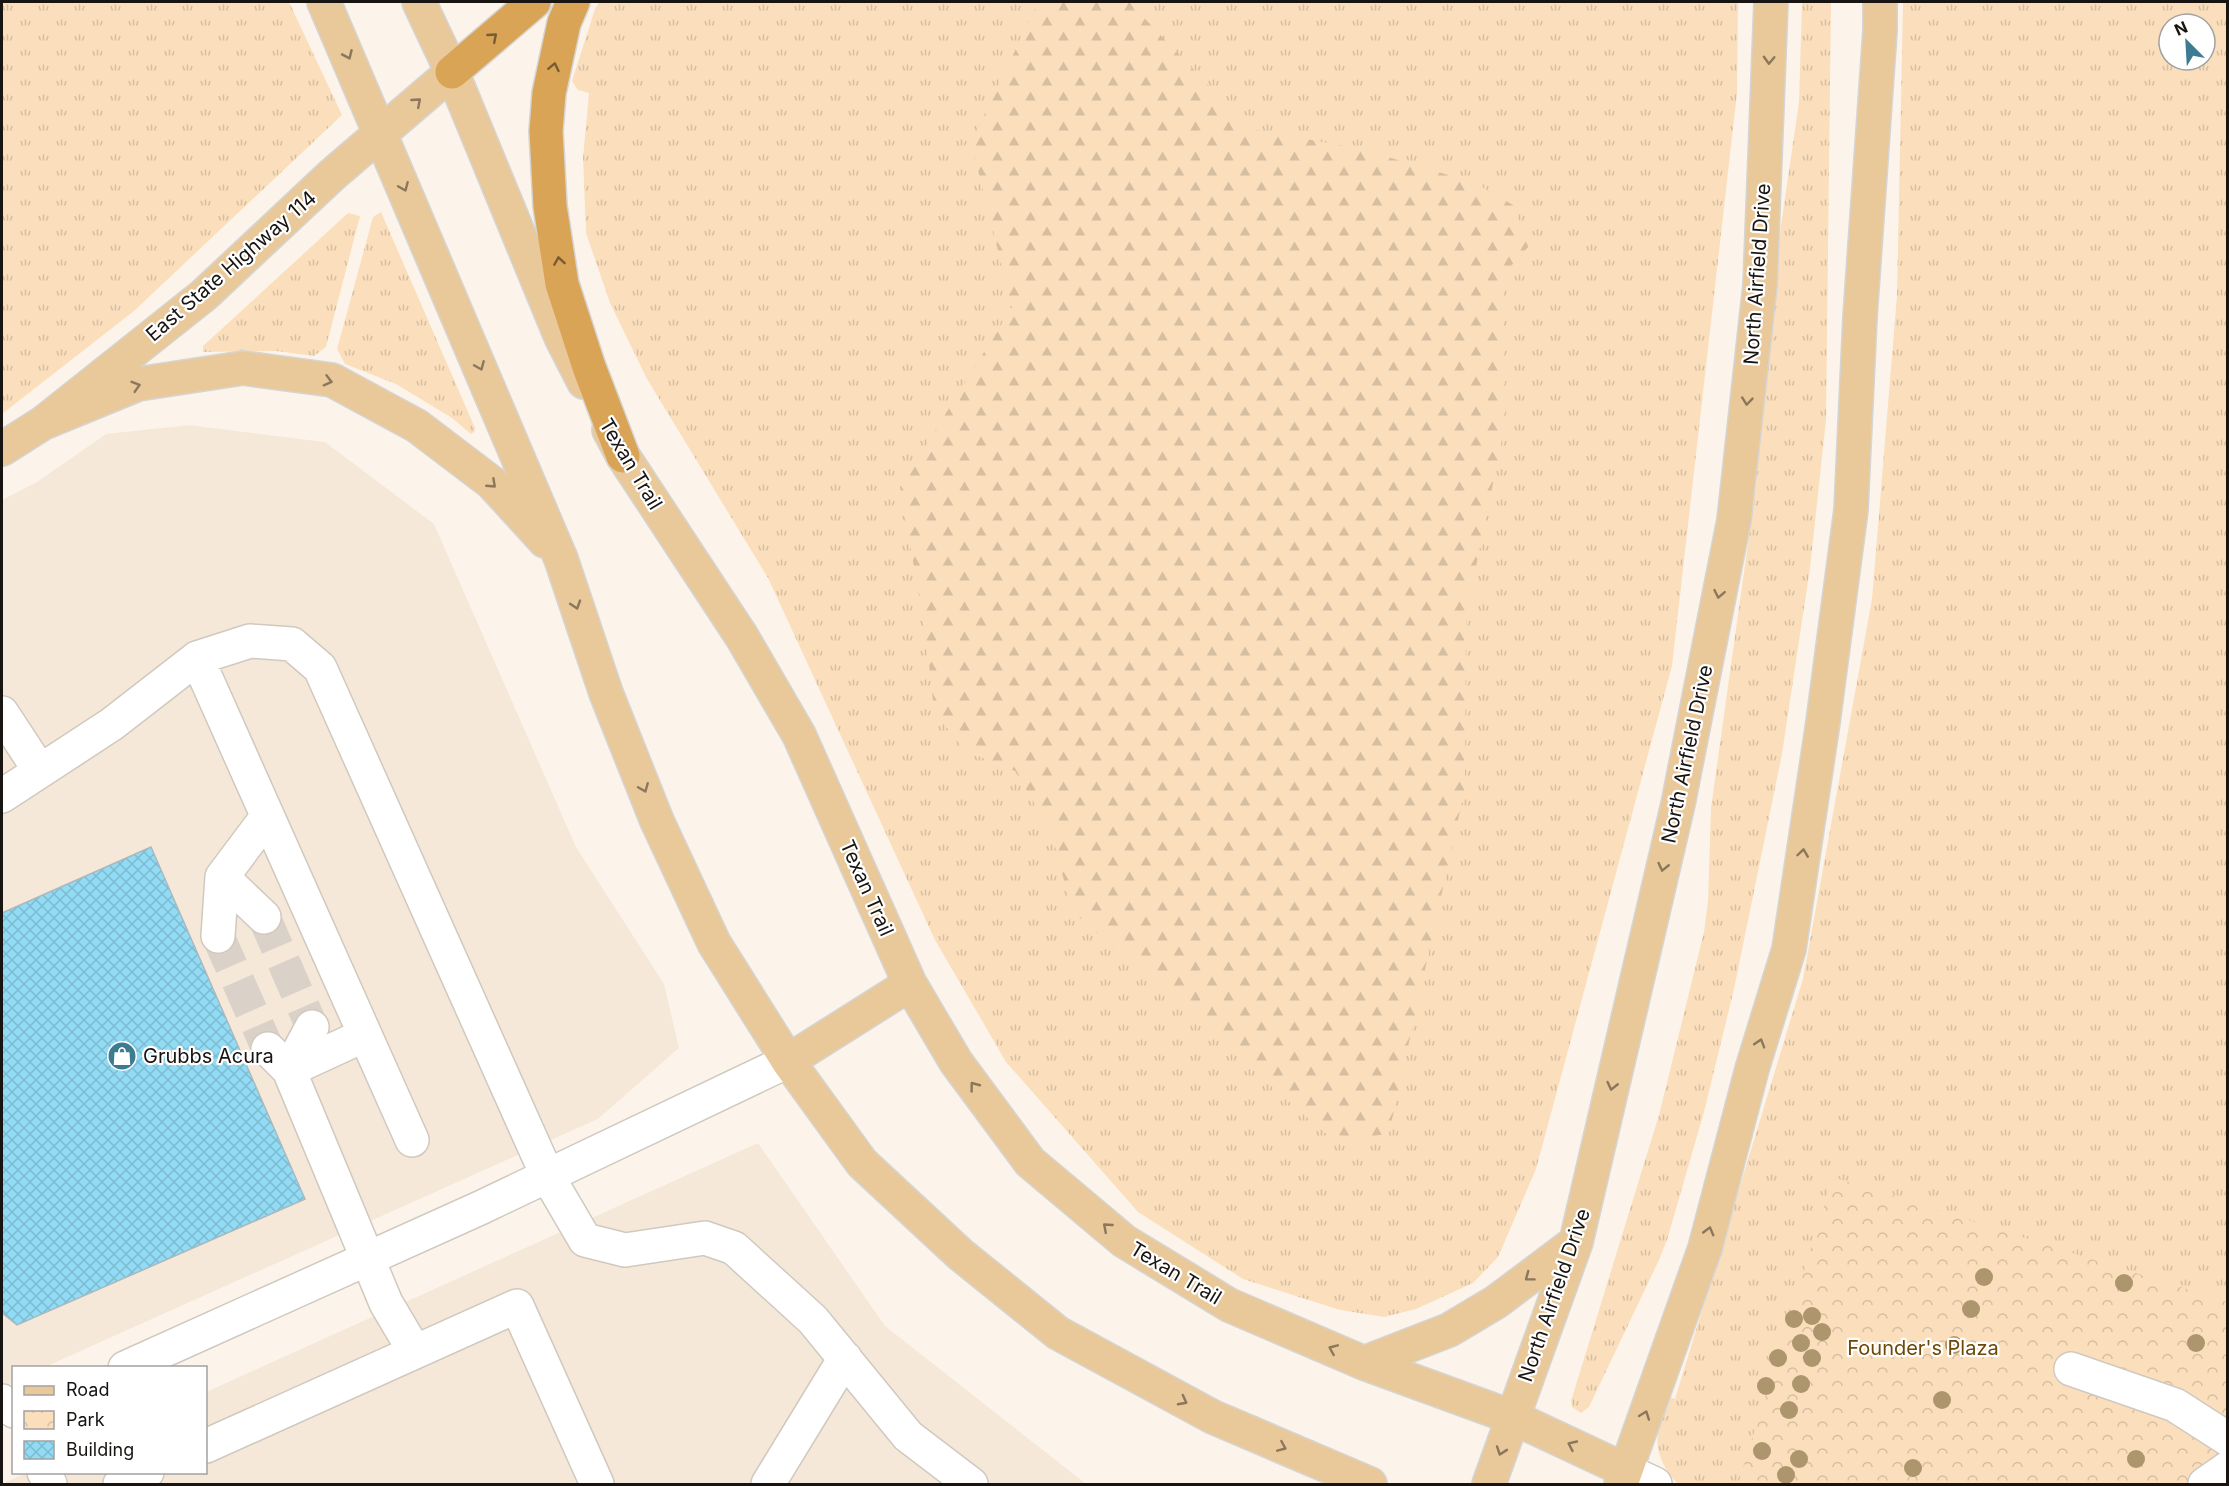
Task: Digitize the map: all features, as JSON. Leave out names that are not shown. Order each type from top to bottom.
[{"type":"highway","points":[[452,72],[534,2]]},
{"type":"highway","points":[[573,2],[564,23],[549,93],[546,131],[550,206],[562,284],[589,367],[623,456]]},
{"type":"main road","points":[[324,2],[561,559],[606,693],[657,821],[714,943],[788,1061],[862,1162],[960,1254],[1058,1333],[1213,1417],[1370,1485]]},
{"type":"main road","name":"Texan Trail","points":[[419,2],[452,72],[561,337],[623,456],[742,637],[799,735],[910,984],[956,1062],[1030,1162],[1124,1241],[1229,1305],[1364,1363],[1512,1417],[1623,1478]]},
{"type":"main road","name":"North Airfield Drive","points":[[1489,1485],[1576,1242],[1678,804],[1734,520],[1760,285],[1771,2]]},
{"type":"main road","points":[[1623,1478],[1705,1248],[1752,1069],[1789,949],[1823,722],[1851,510],[1860,317],[1880,31],[1880,2]]},
{"type":"main road","name":"East State Highway 114","points":[[2,449],[43,423],[204,295],[333,175],[452,72]]},
{"type":"main road","points":[[43,423],[138,384],[243,368],[332,380],[417,426],[492,483],[561,559]]},
{"type":"main road","points":[[788,1061],[910,984]]},
{"type":"main road","points":[[1364,1363],[1449,1330],[1496,1302],[1576,1242]]},
{"type":"lane","points":[[2,796],[112,724],[196,658],[250,641],[292,644],[320,668],[547,1175],[585,1240],[625,1250],[705,1238],[734,1248],[813,1320],[908,1436],[971,1485]]},
{"type":"lane","points":[[196,658],[412,1140]]},
{"type":"lane","points":[[2,712],[40,771]]},
{"type":"lane","points":[[218,936],[222,877],[267,818]]},
{"type":"lane","points":[[222,877],[264,917]]},
{"type":"lane","points":[[278,1059],[312,1027]]},
{"type":"lane","points":[[278,1059],[365,1035]]},
{"type":"lane","points":[[278,1059],[386,1304],[416,1352]]},
{"type":"lane","points":[[129,1366],[368,1259],[788,1061]]},
{"type":"lane","points":[[207,1446],[517,1306],[597,1485]]},
{"type":"lane","points":[[768,1485],[845,1358]]},
{"type":"lane","points":[[2071,1369],[2175,1405],[2228,1439]]},
{"type":"lane","points":[[2205,1485],[2222,1470],[2228,1468]]},
{"type":"lane","points":[[1623,1478],[1655,1485]]},
{"type":"shaded area","points":[[189,425],[325,442],[434,524],[576,847],[664,984],[679,1048],[598,1119],[47,1366],[12,1366],[12,1382],[2,1387],[2,500],[37,482],[106,434]]},
{"type":"shaded area","points":[[758,1143],[885,1326],[1086,1484],[2,1484],[24,1474],[207,1474],[207,1392]]},
{"type":"green space","points":[[2,2],[289,2],[342,115],[134,311],[2,414]]},
{"type":"green space","points":[[599,2],[1738,2],[1737,93],[1672,666],[1536,1169],[1498,1257],[1473,1283],[1416,1309],[1384,1317],[1340,1310],[1243,1279],[1138,1212],[1006,1062],[935,940],[768,578],[647,379],[610,303],[586,233],[583,158],[589,93],[578,90],[572,81]]},
{"type":"green space","points":[[1042,2],[1129,2],[1250,129],[1361,149],[1475,183],[1513,205],[1529,246],[1503,275],[1506,420],[1466,615],[1465,788],[1389,1133],[1361,1139],[1325,1133],[1072,911],[1051,831],[1015,771],[964,750],[934,711],[926,635],[900,487],[1012,307],[971,142],[1036,7]]},
{"type":"green space","points":[[1802,2],[1831,2],[1826,420],[1810,568],[1782,754],[1734,989],[1704,1112],[1667,1240],[1589,1407],[1581,1413],[1572,1407],[1571,1401],[1659,1115],[1704,932],[1708,901],[1711,808],[1756,486],[1772,287],[1799,102]]},
{"type":"green space","points":[[1903,2],[2227,2],[2227,1405],[1966,1484],[1678,1484],[1669,1473],[1659,1453],[1660,1420],[1667,1396],[1675,1399],[1803,979],[1872,599],[1897,295]]},
{"type":"green space","points":[[381,212],[475,428],[471,434],[452,418],[396,384],[345,364],[337,349],[373,217]]},
{"type":"green space","points":[[348,213],[360,216],[326,347],[314,356],[276,351],[203,352],[203,346]]},
{"type":"green space","name":"Founder's Plaza","points":[[1833,1177],[2227,1302],[2227,1484],[1738,1484]]},
{"type":"building","name":"Grubbs Acura","points":[[151,847],[305,1199],[17,1325],[2,1313],[2,913]]},
{"type":"tunnel","points":[[264,917],[312,1027]]},
{"type":"tunnel","points":[[218,936],[268,1049]]},
{"type":"place","name":"Grubbs Acura","points":[[122,1056]]}]
